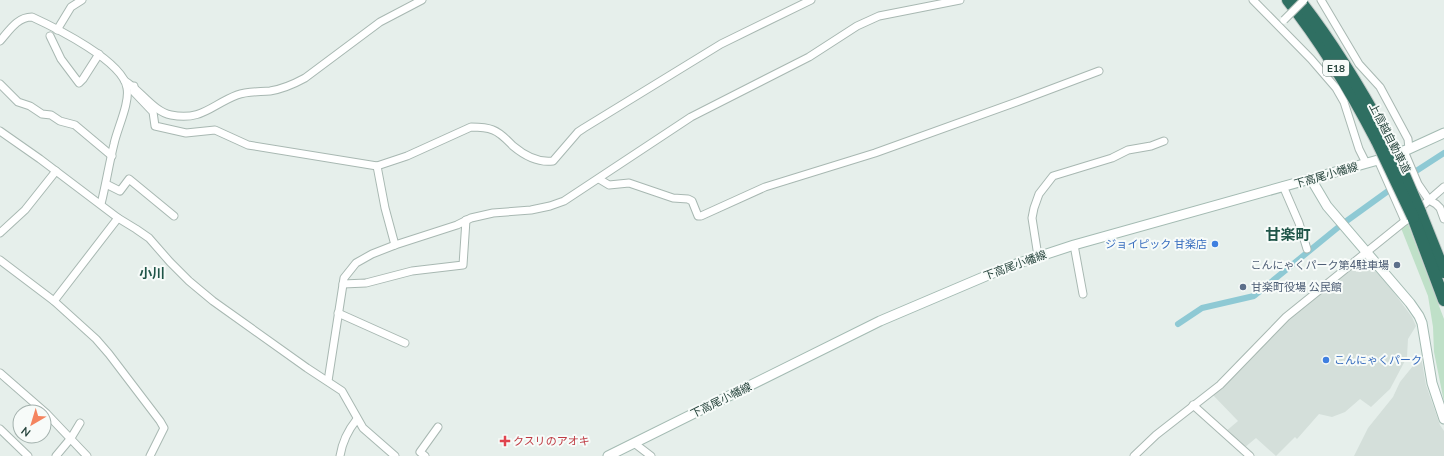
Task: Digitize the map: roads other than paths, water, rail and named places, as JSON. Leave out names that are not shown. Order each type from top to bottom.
[{"type":"highway","name":"上信越自動車道","points":[[1288,0],[1332,61],[1382,138]]},
{"type":"highway","name":"上信越自動車道","points":[[1299,0],[1340,56],[1357,84],[1382,138],[1444,300]]},
{"type":"highway","name":"上信越自動車道","points":[[1413,217],[1444,272]]},
{"type":"main road","name":"下高尾小幡線","points":[[608,456],[880,321],[992,272],[1074,245],[1378,160],[1407,150],[1444,134]]},
{"type":"main road","points":[[1311,179],[1327,206],[1410,302],[1419,316],[1424,332],[1432,383],[1444,419]]},
{"type":"street","points":[[57,30],[71,8],[82,0]]},
{"type":"street","points":[[125,81],[134,86],[157,109],[170,115],[189,117],[199,115],[237,95],[271,90],[298,82],[380,22],[422,0]]},
{"type":"street","points":[[134,86],[134,92],[153,112],[155,126],[186,133],[215,130],[248,145],[377,166],[407,156],[471,127],[482,127],[494,130],[529,157],[538,161],[554,161],[578,132],[590,124],[721,44],[811,0]]},
{"type":"street","points":[[328,381],[344,278],[356,263],[372,254],[395,245],[457,225],[471,218],[531,210],[564,201],[691,117],[809,57],[857,26],[879,16],[960,0]]},
{"type":"street","points":[[1253,0],[1279,25],[1336,88],[1344,102],[1359,149],[1366,163]]},
{"type":"street","points":[[1279,25],[1304,0]]},
{"type":"street","points":[[1321,0],[1359,64],[1380,87],[1408,139],[1407,150],[1418,184],[1429,200],[1440,208],[1444,219]]},
{"type":"street","points":[[0,41],[19,20],[26,17],[32,17],[92,49],[120,72],[128,90],[127,97],[101,204]]},
{"type":"street","points":[[50,36],[62,59],[79,83],[99,54]]},
{"type":"street","points":[[599,179],[610,185],[629,183],[673,198],[688,199],[692,201],[698,216],[701,216],[765,187],[875,153],[1099,71]]},
{"type":"street","points":[[0,84],[18,102],[30,106],[42,114],[51,115],[60,121],[75,125],[112,156]]},
{"type":"street","points":[[0,131],[118,218],[149,238],[189,281],[213,301],[342,391],[362,428],[395,456]]},
{"type":"street","points":[[1038,256],[1032,218],[1034,208],[1039,194],[1054,176],[1112,158],[1128,150],[1151,146],[1164,141]]},
{"type":"street","points":[[1378,160],[1413,217]]},
{"type":"street","points":[[377,166],[385,208],[395,245]]},
{"type":"street","points":[[0,233],[25,210],[56,171]]},
{"type":"street","points":[[106,184],[120,191],[129,179],[174,216]]},
{"type":"street","points":[[1283,186],[1299,223],[1307,249]]},
{"type":"street","points":[[1134,456],[1156,435],[1220,385],[1286,317],[1366,252],[1413,217],[1444,187]]},
{"type":"street","points":[[54,301],[118,218]]},
{"type":"street","points":[[343,284],[366,283],[412,271],[463,265],[466,220]]},
{"type":"street","points":[[1074,245],[1083,294]]},
{"type":"street","points":[[0,260],[54,301],[105,349],[160,420],[164,428],[150,456]]},
{"type":"street","points":[[338,312],[405,343]]},
{"type":"street","points":[[1,378],[47,414],[87,456]]},
{"type":"street","points":[[1193,405],[1250,456]]},
{"type":"street","points":[[340,456],[341,448],[357,419]]},
{"type":"street","points":[[56,456],[71,438],[80,423]]},
{"type":"street","points":[[425,456],[420,452],[438,427]]},
{"type":"street","points":[[0,429],[28,456]]},
{"type":"street","points":[[634,443],[651,456]]},
{"type":"waterway","points":[[1410,175],[1444,153]]},
{"type":"waterway","points":[[1178,324],[1202,308],[1254,296],[1341,225],[1395,186]]},
{"type":"place","name":"ジョイピック 甘楽店","points":[[1215,244]]},
{"type":"place","name":"こんにゃくパーク第4駐車場","points":[[1397,265]]},
{"type":"place","name":"甘楽町役場 公民館","points":[[1243,287]]},
{"type":"place","name":"こんにゃくパーク","points":[[1326,360]]},
{"type":"place","name":"クスリのアオキ","points":[[505,441]]},
{"type":"district","name":"甘楽町","points":[[1288,235]]},
{"type":"district","name":"小川","points":[[152,273]]}]
